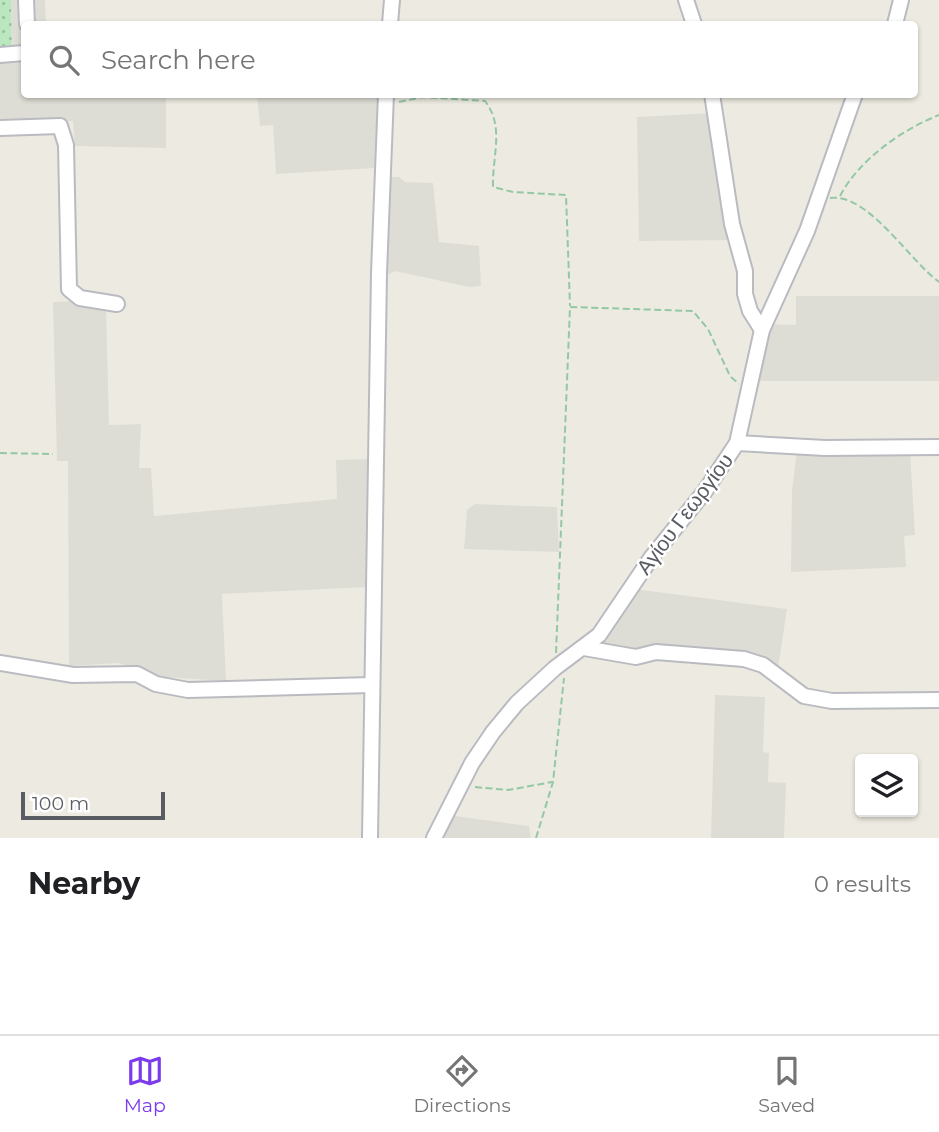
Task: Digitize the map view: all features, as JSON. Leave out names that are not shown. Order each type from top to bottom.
[{"type":"street","points":[[26,0],[27,21]]},
{"type":"street","points":[[390,21],[392,0]]},
{"type":"street","points":[[686,0],[693,21]]},
{"type":"street","points":[[896,21],[901,0]]},
{"type":"street","points":[[0,55],[21,53]]},
{"type":"street","points":[[713,98],[730,213],[745,271],[746,293],[750,311],[762,330]]},
{"type":"street","name":"Αγίου Γεωργίου","points":[[434,838],[472,763],[517,703],[599,635],[651,558],[718,473],[737,443],[762,330],[819,200],[854,98]]},
{"type":"street","points":[[370,838],[379,273],[386,100]]},
{"type":"street","points":[[0,128],[60,126],[66,145],[69,289],[80,298],[117,304]]},
{"type":"street","points":[[737,443],[825,448],[939,447]]},
{"type":"street","points":[[584,648],[636,657],[656,652],[744,659],[763,665],[804,696],[832,701],[939,700]]},
{"type":"street","points":[[0,663],[73,675],[137,674],[156,684],[188,690],[371,685]]},
{"type":"path","points":[[386,100],[411,98]]},
{"type":"path","points":[[438,98],[485,101],[495,114],[498,131],[492,164],[493,187],[513,192],[566,195],[570,307],[561,664],[553,782],[536,838]]},
{"type":"path","points":[[839,197],[857,169],[914,127],[939,115]]},
{"type":"path","points":[[819,200],[839,197],[862,207],[939,282]]},
{"type":"path","points":[[570,307],[693,310],[708,328],[730,376],[748,393]]},
{"type":"path","points":[[0,453],[53,454]]},
{"type":"path","points":[[461,783],[486,789],[508,790],[553,782]]},
{"type":"shaded area","points":[[11,0],[45,0],[46,21],[21,21],[21,98],[166,98],[166,148],[75,146],[73,121],[0,124],[0,59],[13,57]]},
{"type":"shaded area","points":[[257,98],[378,98],[376,168],[276,174],[273,125],[260,126]]},
{"type":"shaded area","points":[[713,113],[734,240],[639,241],[637,117]]},
{"type":"shaded area","points":[[386,177],[399,177],[405,182],[433,183],[439,242],[479,246],[481,286],[469,287],[395,271],[383,277]]},
{"type":"shaded area","points":[[796,296],[939,296],[939,381],[753,381],[768,324],[796,325]]},
{"type":"shaded area","points":[[78,301],[106,307],[109,425],[141,424],[139,468],[151,468],[154,516],[337,499],[336,460],[371,459],[367,587],[222,594],[226,681],[163,677],[118,663],[69,666],[68,461],[57,461],[53,302]]},
{"type":"shaded area","points":[[797,450],[910,451],[915,535],[904,536],[906,567],[791,572],[792,491]]},
{"type":"shaded area","points":[[475,504],[557,507],[559,552],[464,549],[467,510]]},
{"type":"shaded area","points":[[635,589],[787,609],[778,668],[753,654],[663,645],[634,651],[596,646]]},
{"type":"shaded area","points":[[715,695],[765,697],[763,752],[769,753],[768,782],[786,783],[784,838],[711,838]]},
{"type":"shaded area","points":[[448,815],[529,826],[531,838],[437,838]]},
{"type":"green space","points":[[0,0],[11,0],[12,49],[0,50]]}]
